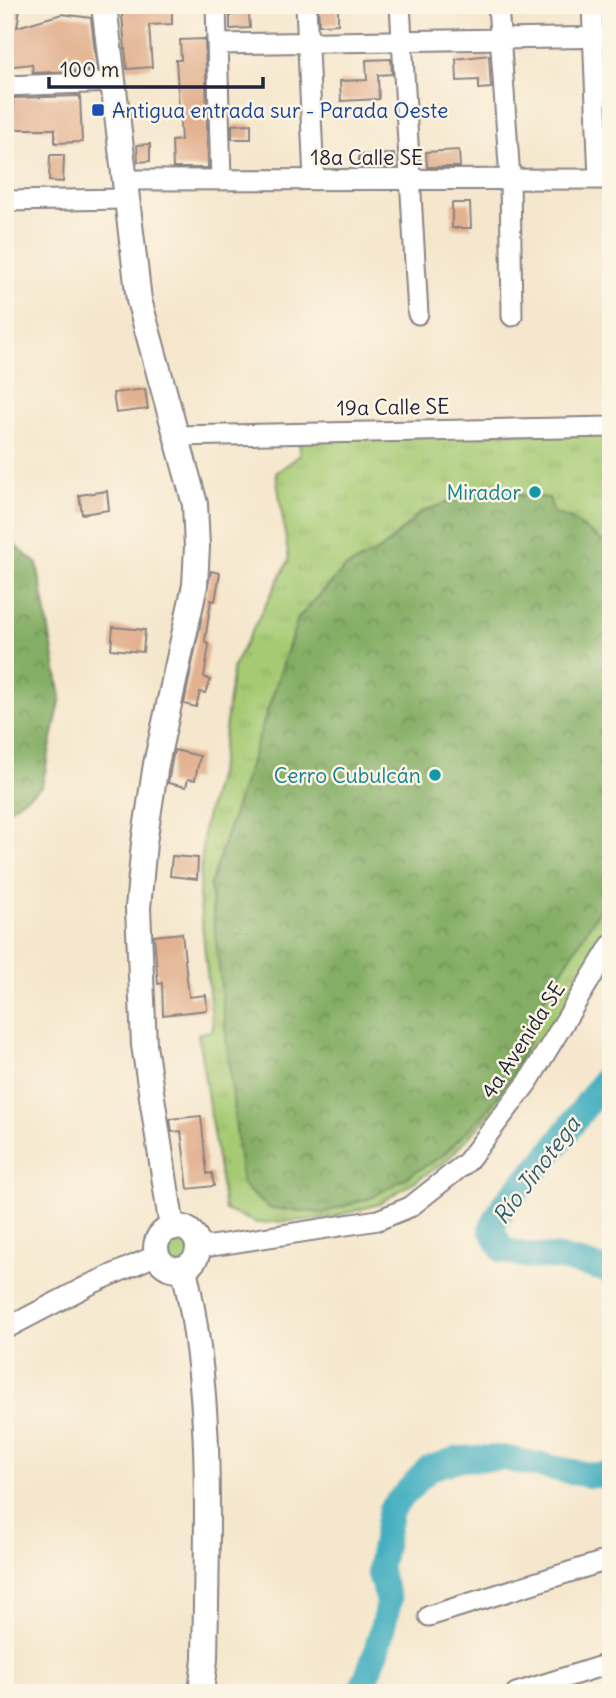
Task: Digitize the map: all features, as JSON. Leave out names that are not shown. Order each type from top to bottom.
[{"type":"main road","points":[[104,5],[139,300],[195,504],[195,585],[163,727],[144,843],[138,947],[144,1045],[172,1228]]},
{"type":"main road","points":[[172,1228],[190,1231],[199,1248],[195,1261],[184,1269],[167,1267],[157,1255],[160,1236],[172,1228]]},
{"type":"main road","points":[[184,1269],[194,1314],[209,1450],[205,1659],[201,1693]]},
{"type":"street","points":[[216,5],[221,180]]},
{"type":"street","points":[[306,5],[314,180]]},
{"type":"street","points":[[400,5],[408,180],[418,314]]},
{"type":"street","points":[[498,5],[510,179],[512,316]]},
{"type":"street","points":[[592,5],[602,37],[605,179]]},
{"type":"street","points":[[217,44],[602,37]]},
{"type":"street","points":[[5,86],[115,82]]},
{"type":"street","name":"18a Calle SE","points":[[5,201],[125,190],[171,180],[605,179]]},
{"type":"street","name":"19a Calle SE","points":[[175,436],[611,427]]},
{"type":"street","name":"4a Avenida SE","points":[[199,1248],[378,1220],[410,1207],[467,1162],[528,1082],[611,946]]},
{"type":"street","points":[[5,1329],[90,1284],[157,1255]]},
{"type":"street","points":[[429,1616],[611,1559]]},
{"type":"street","points":[[516,1693],[611,1663]]},
{"type":"green space","name":"Cerro Cubulcán","points":[[611,432],[611,941],[505,1099],[445,1162],[379,1204],[326,1219],[257,1223],[225,1210],[198,1034],[213,1030],[199,895],[204,826],[221,762],[233,667],[289,560],[276,473],[299,456],[301,435]]},
{"type":"green space","name":"Cerro Cubulcán","points":[[481,490],[549,498],[554,513],[569,518],[611,547],[611,891],[545,998],[512,1079],[483,1115],[442,1156],[373,1197],[323,1213],[269,1208],[242,1185],[210,885],[298,618],[345,568],[382,549],[421,512]]},
{"type":"green space","points":[[5,537],[37,564],[61,697],[42,786],[5,812]]},
{"type":"green space","points":[[178,1230],[191,1235],[196,1248],[191,1261],[178,1266],[165,1261],[160,1248],[165,1235]]},
{"type":"building","points":[[121,5],[139,5],[139,9],[172,8],[172,24],[149,25],[152,67],[127,69]]},
{"type":"building","points":[[318,5],[338,5],[338,24],[319,25]]},
{"type":"building","points":[[5,7],[20,9],[17,27],[62,14],[91,18],[97,70],[33,73],[32,64],[5,67]]},
{"type":"building","points":[[249,14],[250,28],[230,29],[230,15]]},
{"type":"building","points":[[205,39],[208,168],[173,168],[172,141],[181,140],[176,60],[181,60],[180,40]]},
{"type":"building","points":[[489,55],[491,88],[479,89],[479,80],[457,81],[456,59]]},
{"type":"building","points":[[391,59],[392,74],[378,75],[379,99],[341,101],[340,81],[367,80],[366,60]]},
{"type":"building","points":[[80,96],[82,142],[55,143],[55,129],[14,129],[13,98]]},
{"type":"building","points":[[251,124],[251,139],[232,139],[232,125]]},
{"type":"building","points":[[150,144],[150,161],[138,162],[137,145]]},
{"type":"building","points":[[459,150],[460,167],[427,167],[426,152]]},
{"type":"building","points":[[394,154],[395,167],[359,167],[359,155]]},
{"type":"building","points":[[50,155],[64,155],[63,182],[49,181]]},
{"type":"building","points":[[452,203],[470,203],[471,228],[452,228]]},
{"type":"building","points":[[145,389],[148,409],[116,413],[113,393]]},
{"type":"building","points":[[107,491],[109,510],[82,514],[79,495]]},
{"type":"building","points":[[211,571],[220,573],[215,601],[211,600],[205,641],[209,645],[204,677],[210,680],[205,693],[200,692],[196,707],[184,704]]},
{"type":"building","points":[[113,627],[145,630],[143,652],[111,649]]},
{"type":"building","points":[[174,750],[200,756],[195,780],[188,779],[186,787],[168,783]]},
{"type":"building","points":[[172,856],[198,858],[197,879],[170,876]]},
{"type":"building","points":[[182,933],[189,997],[206,995],[207,1010],[163,1015],[162,983],[158,984],[154,936]]},
{"type":"building","points":[[201,1116],[207,1174],[212,1173],[214,1186],[188,1189],[181,1131],[172,1132],[170,1119]]},
{"type":"waterway","name":"Río Jinotega","points":[[611,1071],[547,1158],[504,1204],[491,1229],[503,1250],[528,1256],[561,1258],[611,1271]]},
{"type":"waterway","name":"Río Jinotega","points":[[360,1693],[376,1653],[389,1601],[379,1571],[391,1509],[428,1469],[457,1459],[503,1458],[588,1475],[611,1475]]},
{"type":"place","name":"Antigua entrada sur - Parada Oeste","points":[[98,110]]},
{"type":"place","name":"Mirador","points":[[535,492]]},
{"type":"place","name":"Cerro Cubulcán","points":[[435,775]]}]
